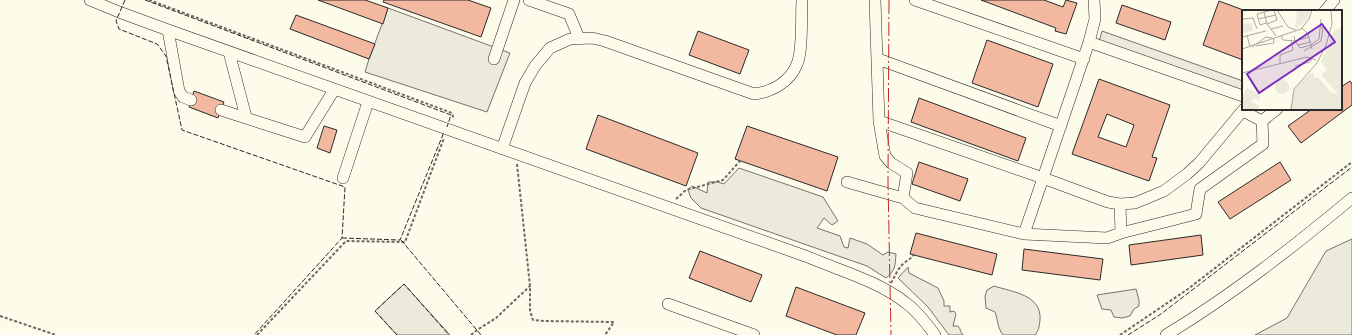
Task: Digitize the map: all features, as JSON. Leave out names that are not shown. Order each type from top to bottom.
[{"type":"street","points":[[90,0],[119,12],[334,90],[808,258],[886,290],[907,304],[926,323],[935,335]]},
{"type":"street","points":[[494,59],[514,0]]},
{"type":"street","points":[[529,0],[569,14],[579,38]]},
{"type":"street","points":[[502,149],[525,83],[535,66],[550,48],[570,39],[592,38],[605,41],[754,94],[765,93],[777,88],[785,81],[798,64],[800,52],[802,0]]},
{"type":"street","points":[[875,0],[879,121],[885,156],[891,163],[907,173],[902,198]]},
{"type":"street","points":[[915,0],[1084,59]]},
{"type":"street","points":[[1024,234],[1084,59],[1095,19],[1094,0]]},
{"type":"street","points":[[1326,10],[1332,0]]},
{"type":"street","points":[[168,30],[179,91],[183,97],[191,100]]},
{"type":"street","points":[[1089,42],[1242,96]]},
{"type":"street","points":[[229,52],[246,117]]},
{"type":"street","points":[[878,59],[1061,126]]},
{"type":"street","points":[[221,110],[305,137],[334,90]]},
{"type":"street","points":[[343,178],[368,102]]},
{"type":"street","points":[[879,121],[1108,202],[1120,204],[1135,203],[1164,191],[1188,174],[1244,110],[1262,121]]},
{"type":"street","points":[[1262,121],[1276,110]]},
{"type":"street","points":[[847,182],[902,198],[915,208],[1024,234],[1107,238],[1196,214],[1200,189],[1263,144],[1262,121]]},
{"type":"street","points":[[1188,174],[1200,189]]},
{"type":"street","points":[[1166,335],[1224,297],[1269,264],[1352,198]]},
{"type":"street","points":[[1120,204],[1121,233]]},
{"type":"street","points":[[668,304],[754,335]]},
{"type":"path","points":[[149,0],[452,113],[453,116],[405,242],[346,241],[257,335]]},
{"type":"path","points":[[516,154],[530,286],[530,311],[533,320],[544,322],[614,322],[605,335]]},
{"type":"path","points":[[666,207],[686,190],[723,180],[740,161]]},
{"type":"path","points":[[1120,335],[1188,289],[1352,162]]},
{"type":"path","points":[[886,290],[900,268],[904,263],[910,260],[914,254]]},
{"type":"path","points":[[471,335],[496,318],[530,286]]},
{"type":"path","points":[[0,316],[56,335]]},
{"type":"shaded area","points":[[388,8],[510,53],[487,112],[365,72]]},
{"type":"shaded area","points":[[1102,31],[1242,81],[1242,92],[1099,42]]},
{"type":"shaded area","points":[[739,168],[823,197],[838,221],[832,225],[824,218],[817,228],[840,236],[844,247],[848,248],[850,238],[867,244],[883,255],[888,252],[896,254],[892,272],[886,278],[867,266],[701,208],[691,198],[688,190],[692,186],[707,193],[708,182],[718,182],[724,184]]},
{"type":"shaded area","points":[[1352,239],[1352,335],[1255,335],[1287,318],[1326,251]]},
{"type":"shaded area","points":[[908,267],[909,273],[938,288],[944,301],[944,306],[950,306],[950,312],[954,311],[956,314],[953,326],[958,326],[963,335],[949,335],[928,307],[898,278]]},
{"type":"shaded area","points":[[404,284],[450,335],[397,335],[375,311]]},
{"type":"shaded area","points":[[994,286],[1025,296],[1036,305],[1040,320],[1038,330],[1035,335],[1003,335],[995,312],[986,308],[985,296],[987,290]]},
{"type":"shaded area","points":[[1136,289],[1139,306],[1134,309],[1130,316],[1122,318],[1114,317],[1111,310],[1102,309],[1097,295]]},
{"type":"building","points":[[318,0],[365,0],[388,8],[383,24]]},
{"type":"building","points":[[384,0],[468,0],[491,8],[481,37],[383,2]]},
{"type":"building","points":[[981,0],[1044,0],[1063,7],[1066,0],[1077,3],[1066,34],[1055,31],[1056,28]]},
{"type":"building","points":[[1219,1],[1243,10],[1242,10],[1242,60],[1203,45]]},
{"type":"building","points":[[1122,5],[1171,22],[1165,40],[1116,23]]},
{"type":"building","points":[[296,15],[375,44],[369,59],[290,29]]},
{"type":"building","points":[[698,31],[749,50],[740,74],[689,55]]},
{"type":"building","points":[[987,40],[1053,64],[1038,107],[972,83]]},
{"type":"building","points":[[1099,79],[1170,105],[1152,157],[1157,158],[1149,181],[1072,154]],"holes":[[[1107,114],[1134,125],[1126,147],[1098,137]]]},
{"type":"building","points":[[1350,81],[1352,84],[1352,105],[1301,143],[1288,126],[1311,110],[1342,110],[1342,86]]},
{"type":"building","points":[[194,91],[224,102],[218,118],[189,107]]},
{"type":"building","points":[[919,98],[1026,138],[1018,161],[911,122]]},
{"type":"building","points":[[598,115],[698,153],[686,186],[586,149]]},
{"type":"building","points":[[324,126],[337,130],[330,153],[317,148]]},
{"type":"building","points":[[747,126],[838,157],[827,191],[735,159]]},
{"type":"building","points":[[919,162],[968,179],[960,201],[912,184]]},
{"type":"building","points":[[1280,162],[1291,180],[1230,219],[1218,202]]},
{"type":"building","points":[[916,233],[997,254],[992,275],[910,254]]},
{"type":"building","points":[[1201,235],[1203,255],[1131,265],[1129,245]]},
{"type":"building","points":[[1024,249],[1103,259],[1100,280],[1022,270]]},
{"type":"building","points":[[700,251],[762,275],[751,302],[689,278]]},
{"type":"building","points":[[796,287],[865,313],[856,335],[837,335],[786,316]]},
{"type":"fence","points":[[125,0],[116,21],[119,29],[157,44],[166,56],[182,130],[345,187],[342,238],[254,335]]},
{"type":"fence","points":[[145,0],[451,115],[447,127]]},
{"type":"fence","points":[[342,238],[400,240],[444,132]]},
{"type":"fence","points":[[1128,335],[1161,314],[1352,167]]},
{"type":"fence","points":[[401,240],[481,335]]},
{"type":"fence","points":[[397,335],[375,311],[404,284],[449,335]]},
{"type":"power","points":[[889,0],[888,182],[891,335]]}]
